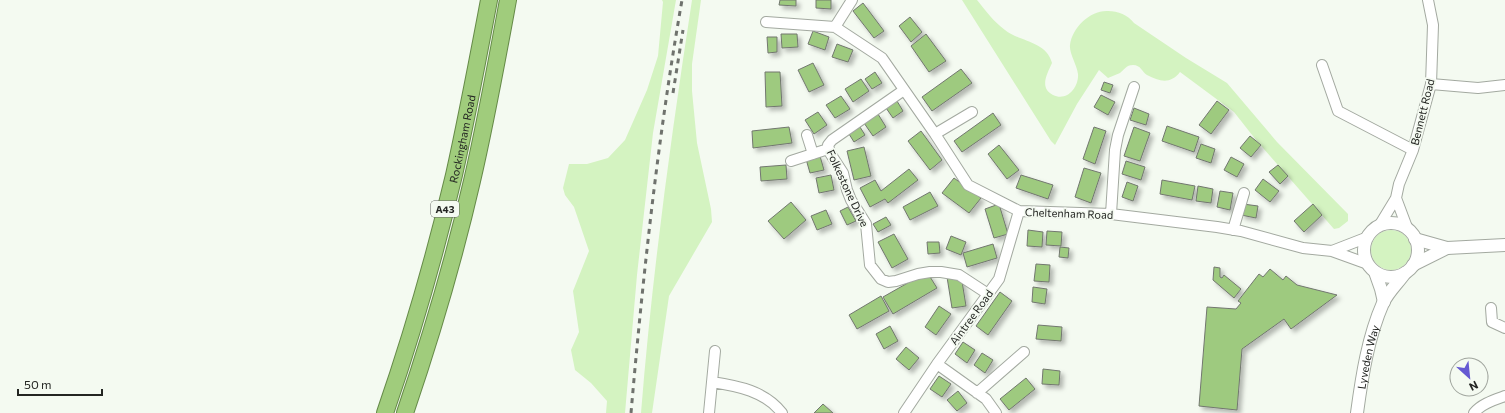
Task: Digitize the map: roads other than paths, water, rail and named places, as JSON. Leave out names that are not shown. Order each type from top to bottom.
[{"type":"highway","name":"Rockingham Road","points":[[385,413],[409,341],[437,243],[467,116],[489,0]]},
{"type":"highway","name":"Rockingham Road","points":[[405,413],[431,335],[460,230],[484,124],[508,0]]},
{"type":"street","points":[[835,27],[852,0]]},
{"type":"street","name":"Bennett Road","points":[[1379,226],[1396,198],[1399,184],[1413,150],[1431,84],[1433,25],[1428,0]]},
{"type":"street","name":"Cheltenham Road","points":[[766,22],[835,27],[882,58],[935,134],[968,185],[1019,211],[1111,214],[1233,230],[1303,248],[1332,251],[1372,268]]},
{"type":"street","points":[[1322,65],[1338,111],[1413,150]]},
{"type":"street","points":[[1431,84],[1478,88],[1505,85]]},
{"type":"street","points":[[1111,214],[1115,150],[1118,135],[1134,87]]},
{"type":"street","name":"Folkestone Drive","points":[[904,90],[832,140],[828,146],[828,149],[843,174],[849,195],[866,224],[870,265],[881,279],[888,282],[924,273],[941,272],[959,275],[988,294]]},
{"type":"street","points":[[935,134],[972,112]]},
{"type":"street","points":[[807,135],[813,154]]},
{"type":"street","points":[[791,161],[828,149]]},
{"type":"street","points":[[1233,230],[1244,193]]},
{"type":"street","points":[[1372,268],[1389,277],[1396,277],[1409,269],[1418,252],[1396,198]]},
{"type":"street","name":"Aintree Road","points":[[904,413],[937,364],[999,279],[1019,211]]},
{"type":"street","points":[[1384,302],[1381,289],[1372,268],[1364,255],[1364,248],[1368,237],[1373,230],[1379,226],[1393,223],[1400,225],[1411,234]]},
{"type":"street","name":"Lyveden Way","points":[[1411,234],[1447,248],[1505,245]]},
{"type":"street","name":"Cheltenham Road","points":[[1332,251],[1368,237]]},
{"type":"street","name":"Lyveden Way","points":[[1357,413],[1367,355],[1373,331],[1384,302],[1409,269],[1447,248]]},
{"type":"street","points":[[1491,308],[1492,322],[1505,328]]},
{"type":"street","points":[[709,413],[716,350]]},
{"type":"street","points":[[977,393],[1024,352]]},
{"type":"street","points":[[937,364],[986,399],[996,413]]},
{"type":"street","points":[[712,382],[750,389],[776,405],[782,413]]},
{"type":"street","points":[[1474,413],[1476,410],[1492,401],[1505,396]]},
{"type":"railway","points":[[631,413],[658,154],[682,0]]},
{"type":"railway","points":[[673,93],[683,30]]}]
